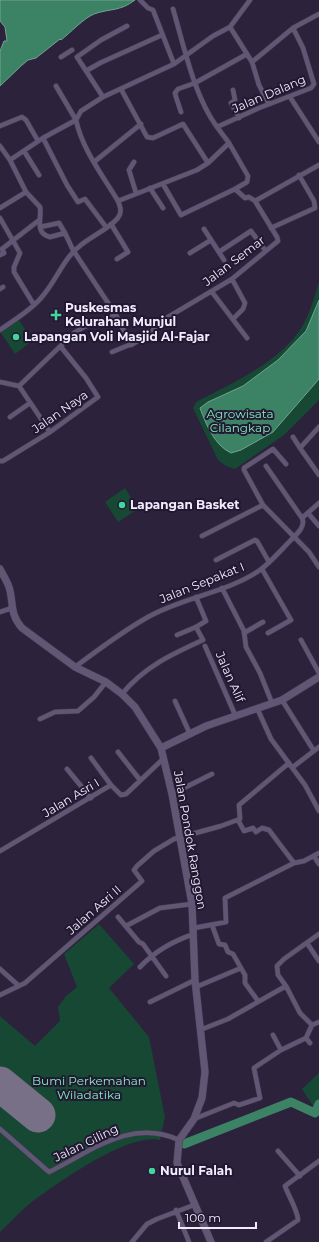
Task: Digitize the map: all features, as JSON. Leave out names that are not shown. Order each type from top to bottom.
[{"type":"street","points":[[140,0],[148,8],[153,10],[174,64]]},
{"type":"street","points":[[10,160],[38,141],[76,120],[81,111],[103,97],[174,64],[213,36],[230,27],[250,0]]},
{"type":"street","points":[[163,184],[181,215],[235,189],[247,182],[248,176],[229,143],[216,127],[206,110],[186,56],[173,9]]},
{"type":"street","points":[[252,62],[293,28],[319,14]]},
{"type":"street","points":[[77,57],[101,40],[127,26]]},
{"type":"street","points":[[230,27],[252,62],[259,85],[269,104]]},
{"type":"street","name":"Jalan Dalang","points":[[216,127],[311,88],[314,84],[303,48],[293,28]]},
{"type":"street","points":[[86,71],[100,63],[162,35]]},
{"type":"street","points":[[61,57],[71,48],[103,97]]},
{"type":"street","points":[[181,112],[176,97],[176,91],[195,83],[247,54]]},
{"type":"street","points":[[0,330],[40,300],[56,279],[73,250],[119,218],[121,208],[94,162],[76,120],[56,86]]},
{"type":"street","points":[[121,89],[149,138],[183,124],[208,163]]},
{"type":"street","points":[[233,90],[234,100],[231,103],[239,118]]},
{"type":"street","points":[[290,97],[319,142]]},
{"type":"street","points":[[0,126],[22,117],[26,120],[38,141]]},
{"type":"street","points":[[94,162],[141,124]]},
{"type":"street","points":[[43,138],[67,185],[78,202],[85,199],[106,227]]},
{"type":"street","points":[[118,202],[136,193],[197,170],[208,163],[229,143]]},
{"type":"street","points":[[0,146],[10,160],[26,192],[40,207],[38,221],[44,234],[50,237],[65,233]]},
{"type":"street","points":[[24,151],[39,174]]},
{"type":"street","points":[[134,162],[130,173],[136,193]]},
{"type":"street","points":[[235,189],[245,198],[249,197],[255,201],[319,165]]},
{"type":"street","points":[[271,228],[315,208],[314,201],[299,176]]},
{"type":"street","points":[[150,188],[163,208]]},
{"type":"street","points":[[0,208],[26,192]]},
{"type":"street","name":"Jalan Semar","points":[[112,352],[130,345],[151,333],[158,323],[232,279],[278,239],[255,201]]},
{"type":"street","points":[[0,218],[14,240],[20,256],[14,266],[14,272],[34,305]]},
{"type":"street","points":[[0,255],[4,253],[2,249],[38,221]]},
{"type":"street","points":[[40,227],[59,222],[73,250],[116,315],[130,345]]},
{"type":"street","points":[[111,224],[128,252],[117,259]]},
{"type":"street","points":[[204,229],[224,260]]},
{"type":"street","points":[[219,252],[251,231],[265,250]]},
{"type":"street","points":[[190,253],[212,240]]},
{"type":"street","points":[[232,279],[245,303],[243,309],[233,318]]},
{"type":"street","points":[[212,292],[247,338]]},
{"type":"street","points":[[19,386],[80,329],[116,315]]},
{"type":"street","name":"Jalan Naya","points":[[0,461],[3,461],[50,432],[98,397],[61,346]]},
{"type":"street","points":[[0,382],[19,386],[50,432]]},
{"type":"street","points":[[10,417],[30,403]]},
{"type":"street","points":[[300,448],[319,427]]},
{"type":"street","points":[[293,437],[319,475]]},
{"type":"street","points":[[286,464],[273,449],[244,468],[263,505],[294,537],[319,567]]},
{"type":"street","points":[[266,466],[302,518],[319,503]]},
{"type":"street","points":[[202,536],[263,505]]},
{"type":"street","points":[[308,513],[319,526]]},
{"type":"street","name":"Jalan Sepakat I","points":[[75,667],[147,617],[222,588],[262,569],[303,526],[304,521],[302,518]]},
{"type":"street","points":[[216,560],[255,540],[269,562]]},
{"type":"street","points":[[262,569],[291,620],[268,633]]},
{"type":"street","name":"Jalan Pondok Ranggon","points":[[0,570],[9,587],[13,617],[22,628],[75,667],[106,682],[122,694],[135,707],[161,748],[172,794],[192,904],[196,984],[200,1030],[204,1049],[204,1086],[194,1119],[179,1140]]},
{"type":"street","points":[[222,588],[244,633],[246,647],[260,673],[272,703]]},
{"type":"street","points":[[177,635],[206,621],[196,597]]},
{"type":"street","points":[[0,612],[12,608]]},
{"type":"street","points":[[244,633],[263,622]]},
{"type":"street","name":"Jalan Alif","points":[[122,694],[128,687],[164,658],[203,640],[196,627]]},
{"type":"street","points":[[301,640],[319,673]]},
{"type":"street","name":"Jalan Alif","points":[[205,646],[236,717]]},
{"type":"street","points":[[161,748],[219,721],[236,717],[282,700],[319,677]]},
{"type":"street","points":[[40,719],[55,712],[78,712],[94,697],[106,682]]},
{"type":"street","points":[[282,700],[314,750]]},
{"type":"street","points":[[175,701],[190,734]]},
{"type":"street","points":[[257,708],[271,739],[293,767],[319,811]]},
{"type":"street","points":[[293,767],[319,747]]},
{"type":"street","points":[[118,752],[140,780]]},
{"type":"street","points":[[91,758],[111,785]]},
{"type":"street","name":"Jalan Asri I","points":[[0,851],[111,785],[123,796],[163,759]]},
{"type":"street","points":[[290,763],[239,805],[240,819],[238,820],[244,831],[253,828],[256,832],[262,828],[268,830],[294,863]]},
{"type":"street","points":[[67,770],[91,798]]},
{"type":"street","points":[[172,794],[212,774]]},
{"type":"street","points":[[180,837],[238,820]]},
{"type":"street","name":"Jalan Asri II","points":[[0,995],[19,986],[142,881],[134,872],[137,866],[154,851],[180,837]]},
{"type":"street","points":[[140,967],[151,956],[194,931],[226,922],[226,898],[294,863],[304,862],[319,853]]},
{"type":"street","points":[[314,856],[319,864]]},
{"type":"street","points":[[126,926],[160,908],[192,904]]},
{"type":"street","points":[[118,918],[139,942],[143,944],[166,976]]},
{"type":"street","points":[[212,925],[219,944],[225,945],[228,952],[233,954],[245,975],[246,983],[258,1001]]},
{"type":"street","points":[[312,1025],[300,1013],[286,986],[278,975],[277,966],[284,959],[319,934]]},
{"type":"street","points":[[307,943],[319,961]]},
{"type":"street","points":[[150,1002],[241,968]]},
{"type":"street","points":[[0,969],[19,986]]},
{"type":"street","points":[[200,1030],[228,1019],[286,986]]},
{"type":"street","points":[[194,1119],[234,1103],[239,1105],[260,1098],[254,1068],[281,1050],[306,1038],[312,1025],[319,1022]]},
{"type":"street","points":[[273,1035],[281,1050]]},
{"type":"street","points":[[306,1038],[310,1044]]},
{"type":"street","name":"Jalan Giling","points":[[0,1129],[49,1172],[116,1137],[131,1132],[150,1133],[179,1140]]},
{"type":"street","points":[[179,1140],[177,1163],[211,1242]]},
{"type":"street","points":[[278,1151],[300,1176]]},
{"type":"street","points":[[266,1242],[298,1220],[298,1215],[289,1200],[286,1186],[319,1161]]},
{"type":"street","points":[[132,1242],[148,1224],[176,1210],[194,1205]]},
{"type":"street","points":[[176,1210],[189,1242]]},
{"type":"green space","name":"Agrowisata Cilangkap","points":[[319,282],[319,400],[284,435],[235,469],[226,466],[218,460],[193,408],[196,402],[261,367],[284,348],[303,326],[312,305]]},
{"type":"green space","name":"Lapangan Voli Masjid Al-Fajar","points":[[19,320],[32,341],[15,354],[1,333]]},
{"type":"green space","name":"Lapangan Basket","points":[[125,488],[138,509],[118,522],[105,502]]},
{"type":"green space","name":"Bumi Perkemahan Wiladatika","points":[[99,924],[134,964],[109,988],[149,1037],[165,1117],[160,1140],[147,1140],[131,1143],[95,1160],[59,1182],[33,1201],[0,1232],[0,1016],[35,1046],[60,1021],[58,1007],[66,996],[77,987],[64,954]]},
{"type":"green space","points":[[319,1073],[319,1115],[302,1089]]},
{"type":"shaded area","points":[[0,0],[135,0],[119,8],[90,16],[36,58],[28,60],[0,86],[0,51],[4,41],[7,41],[5,27],[0,21]]},
{"type":"shaded area","name":"Agrowisata Cilangkap","points":[[319,300],[319,379],[273,432],[241,450],[231,453],[220,445],[211,434],[200,408],[208,402],[243,386],[278,360],[306,331]]},
{"type":"waterway","points":[[184,1144],[291,1102],[315,1113],[319,1104]]},
{"type":"runway","points":[[0,1084],[38,1115]]},
{"type":"place","name":"Puskesmas Kelurahan Munjul","points":[[56,315]]},
{"type":"place","name":"Lapangan Voli Masjid Al-Fajar","points":[[16,337]]},
{"type":"place","name":"Lapangan Basket","points":[[122,505]]},
{"type":"place","name":"Nurul Falah","points":[[152,1171]]}]
